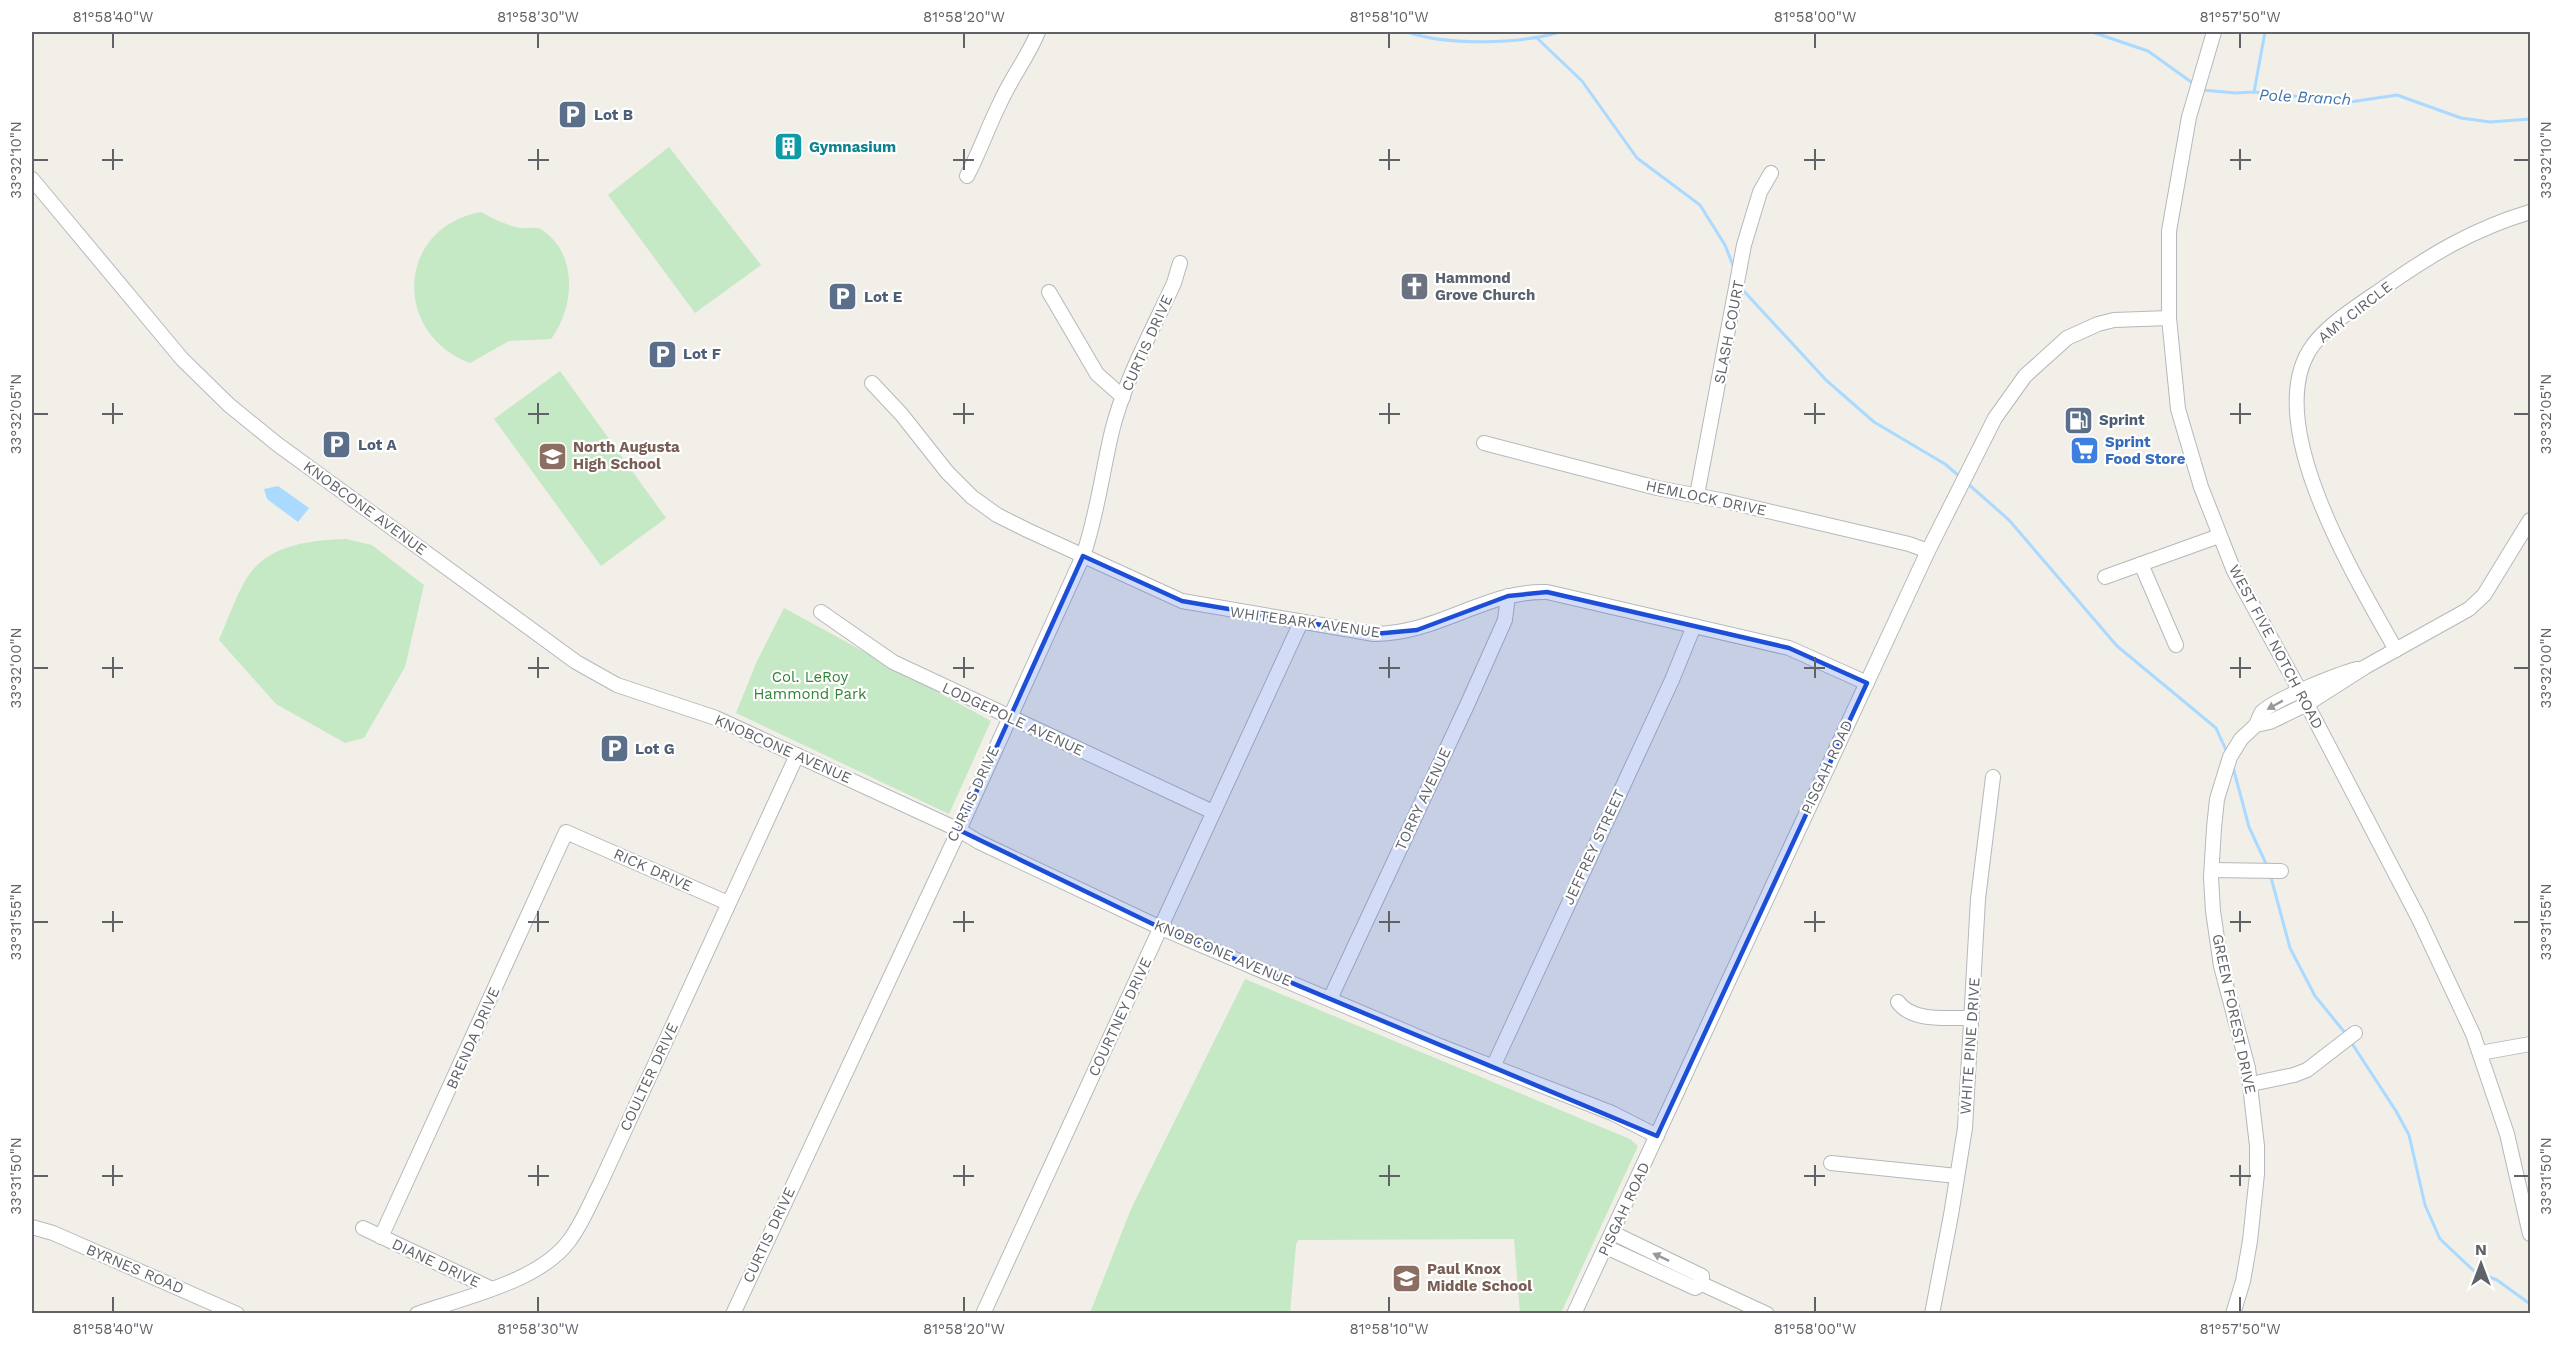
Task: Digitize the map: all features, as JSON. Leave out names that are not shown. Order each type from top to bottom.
[{"type":"street","points":[[967,176],[985,141],[1000,102],[1038,32]]},
{"type":"street","name":"WEST FIVE NOTCH ROAD","points":[[2214,32],[2189,117],[2169,231],[2169,318],[2178,409],[2201,486],[2234,571],[2419,919],[2458,1000],[2480,1053],[2507,1134],[2530,1234]]},
{"type":"street","name":"SLASH COURT","points":[[1697,495],[1744,245],[1760,192],[1771,173]]},
{"type":"street","name":"KNOBCONE AVENUE","points":[[32,179],[182,359],[229,405],[277,444],[576,662],[617,685],[716,718],[1161,927],[1493,1067],[1612,1113],[1657,1136]]},
{"type":"street","name":"AMY CIRCLE","points":[[2396,650],[2346,559],[2326,517],[2304,453],[2298,423],[2296,401],[2299,376],[2315,341],[2358,306],[2449,244],[2495,223],[2530,212]]},
{"type":"street","name":"CURTIS DRIVE","points":[[733,1314],[1083,556],[1091,533],[1112,430],[1123,397],[1174,283],[1180,263]]},
{"type":"street","points":[[1049,292],[1097,374],[1123,397]]},
{"type":"street","name":"PISGAH ROAD","points":[[1574,1314],[1928,551],[1995,418],[2010,393],[2037,363],[2067,338],[2098,324],[2115,320],[2169,318]]},
{"type":"street","name":"WHITEBARK AVENUE","points":[[872,383],[902,415],[947,472],[972,497],[998,515],[1182,601],[1374,634],[1393,634],[1433,625],[1508,596],[1547,592],[1789,648],[1867,683]]},
{"type":"street","name":"HEMLOCK DRIVE","points":[[1484,443],[1657,488],[1697,495],[1909,544],[1928,551]]},
{"type":"street","name":"GREEN FOREST DRIVE","points":[[2234,1314],[2243,1281],[2254,1213],[2257,1146],[2251,1084],[2221,966],[2213,911],[2214,828],[2221,783],[2235,747],[2256,725],[2262,712],[2303,698],[2338,674],[2365,667],[2477,603],[2530,520]]},
{"type":"street","points":[[2104,577],[2219,536]]},
{"type":"street","points":[[2141,564],[2176,645]]},
{"type":"street","name":"TORRY AVENUE","points":[[1330,999],[1505,620],[1508,596]]},
{"type":"street","name":"LODGEPOLE AVENUE","points":[[821,612],[893,662],[1213,812]]},
{"type":"street","name":"COURTNEY DRIVE","points":[[983,1314],[1301,622]]},
{"type":"street","name":"JEFFREY STREET","points":[[1493,1067],[1672,680],[1694,626]]},
{"type":"street","name":"COULTER DRIVE","points":[[417,1314],[522,1278],[549,1262],[569,1242],[600,1184],[797,755]]},
{"type":"street","name":"WHITE PINE DRIVE","points":[[1932,1314],[1957,1176],[1968,1094],[1978,899],[1993,777]]},
{"type":"street","name":"BRENDA DRIVE","points":[[381,1237],[566,832],[578,836]]},
{"type":"street","name":"RICK DRIVE","points":[[578,836],[728,903]]},
{"type":"street","points":[[2212,870],[2282,871]]},
{"type":"street","points":[[1898,1002],[1906,1010],[1918,1016],[1972,1018]]},
{"type":"street","points":[[2251,1084],[2307,1070],[2355,1033]]},
{"type":"street","points":[[2480,1053],[2530,1044]]},
{"type":"street","points":[[1831,1163],[1957,1176]]},
{"type":"street","name":"BYRNES ROAD","points":[[32,1227],[53,1233],[237,1314]]},
{"type":"street","points":[[363,1228],[381,1237]]},
{"type":"street","points":[[1613,1233],[1702,1276],[1702,1284]]},
{"type":"street","name":"DIANE DRIVE","points":[[381,1237],[490,1288]]},
{"type":"street","points":[[1606,1247],[1695,1288],[1702,1284]]},
{"type":"street","points":[[1702,1284],[1767,1314]]},
{"type":"highlighted area","points":[[1083,556],[1182,601],[1374,634],[1417,630],[1508,596],[1547,592],[1789,648],[1867,683],[1657,1136],[1161,928],[959,830]]},
{"type":"green space","points":[[669,147],[761,265],[695,313],[608,195]]},
{"type":"green space","points":[[481,212],[515,227],[540,229],[554,240],[567,267],[568,298],[559,327],[551,339],[509,341],[470,363],[444,349],[427,329],[417,306],[414,282],[420,258],[433,238],[453,222]]},
{"type":"green space","points":[[560,371],[666,518],[601,566],[494,419]]},
{"type":"green space","points":[[346,539],[372,545],[424,585],[405,667],[364,738],[345,743],[276,704],[219,640],[242,586],[251,572],[270,555],[307,542]]},
{"type":"green space","name":"Col. LeRoy Hammond Park","points":[[784,608],[991,721],[949,814],[736,713],[757,661]]},
{"type":"green space","points":[[1245,979],[1630,1139],[1638,1146],[1561,1313],[1520,1313],[1514,1239],[1298,1240],[1290,1313],[1090,1313],[1131,1209]]},
{"type":"water","points":[[278,486],[309,508],[298,522],[267,499],[264,489]]},
{"type":"waterway","name":"Pole Branch","points":[[1407,32],[1443,40],[1484,42],[1525,39],[1560,32]]},
{"type":"waterway","name":"Pole Branch","points":[[2092,32],[2148,51],[2194,84]]},
{"type":"waterway","points":[[2254,92],[2265,32]]},
{"type":"waterway","points":[[1537,38],[1582,81],[1637,158],[1700,205],[1725,245],[1734,268]]},
{"type":"waterway","name":"Pole Branch","points":[[2202,90],[2254,92],[2350,102],[2397,95],[2461,118],[2490,122],[2530,119]]},
{"type":"waterway","points":[[1741,288],[1826,380],[1874,422],[1945,464],[1959,476]]},
{"type":"waterway","points":[[1967,483],[2009,520],[2117,646],[2216,728],[2227,752]]},
{"type":"waterway","points":[[2233,767],[2249,827],[2268,868]]},
{"type":"waterway","points":[[2270,874],[2290,948],[2315,996],[2346,1034]]},
{"type":"waterway","points":[[2351,1042],[2409,1135],[2425,1205],[2440,1239],[2474,1271],[2497,1280],[2530,1304]]},
{"type":"place","name":"Lot B","points":[[573,115]]},
{"type":"place","name":"Gymnasium","points":[[788,147]]},
{"type":"place","name":"Hammond Grove Church","points":[[1414,287]]},
{"type":"place","name":"Lot E","points":[[843,297]]},
{"type":"place","name":"Lot F","points":[[662,354]]},
{"type":"place","name":"Sprint","points":[[2078,420]]},
{"type":"place","name":"Lot A","points":[[337,445]]},
{"type":"place","name":"Sprint Food Store","points":[[2084,451]]},
{"type":"place","name":"North Augusta High School","points":[[552,456]]},
{"type":"place","name":"Lot G","points":[[614,749]]},
{"type":"place","name":"Paul Knox Middle School","points":[[1406,1278]]}]
